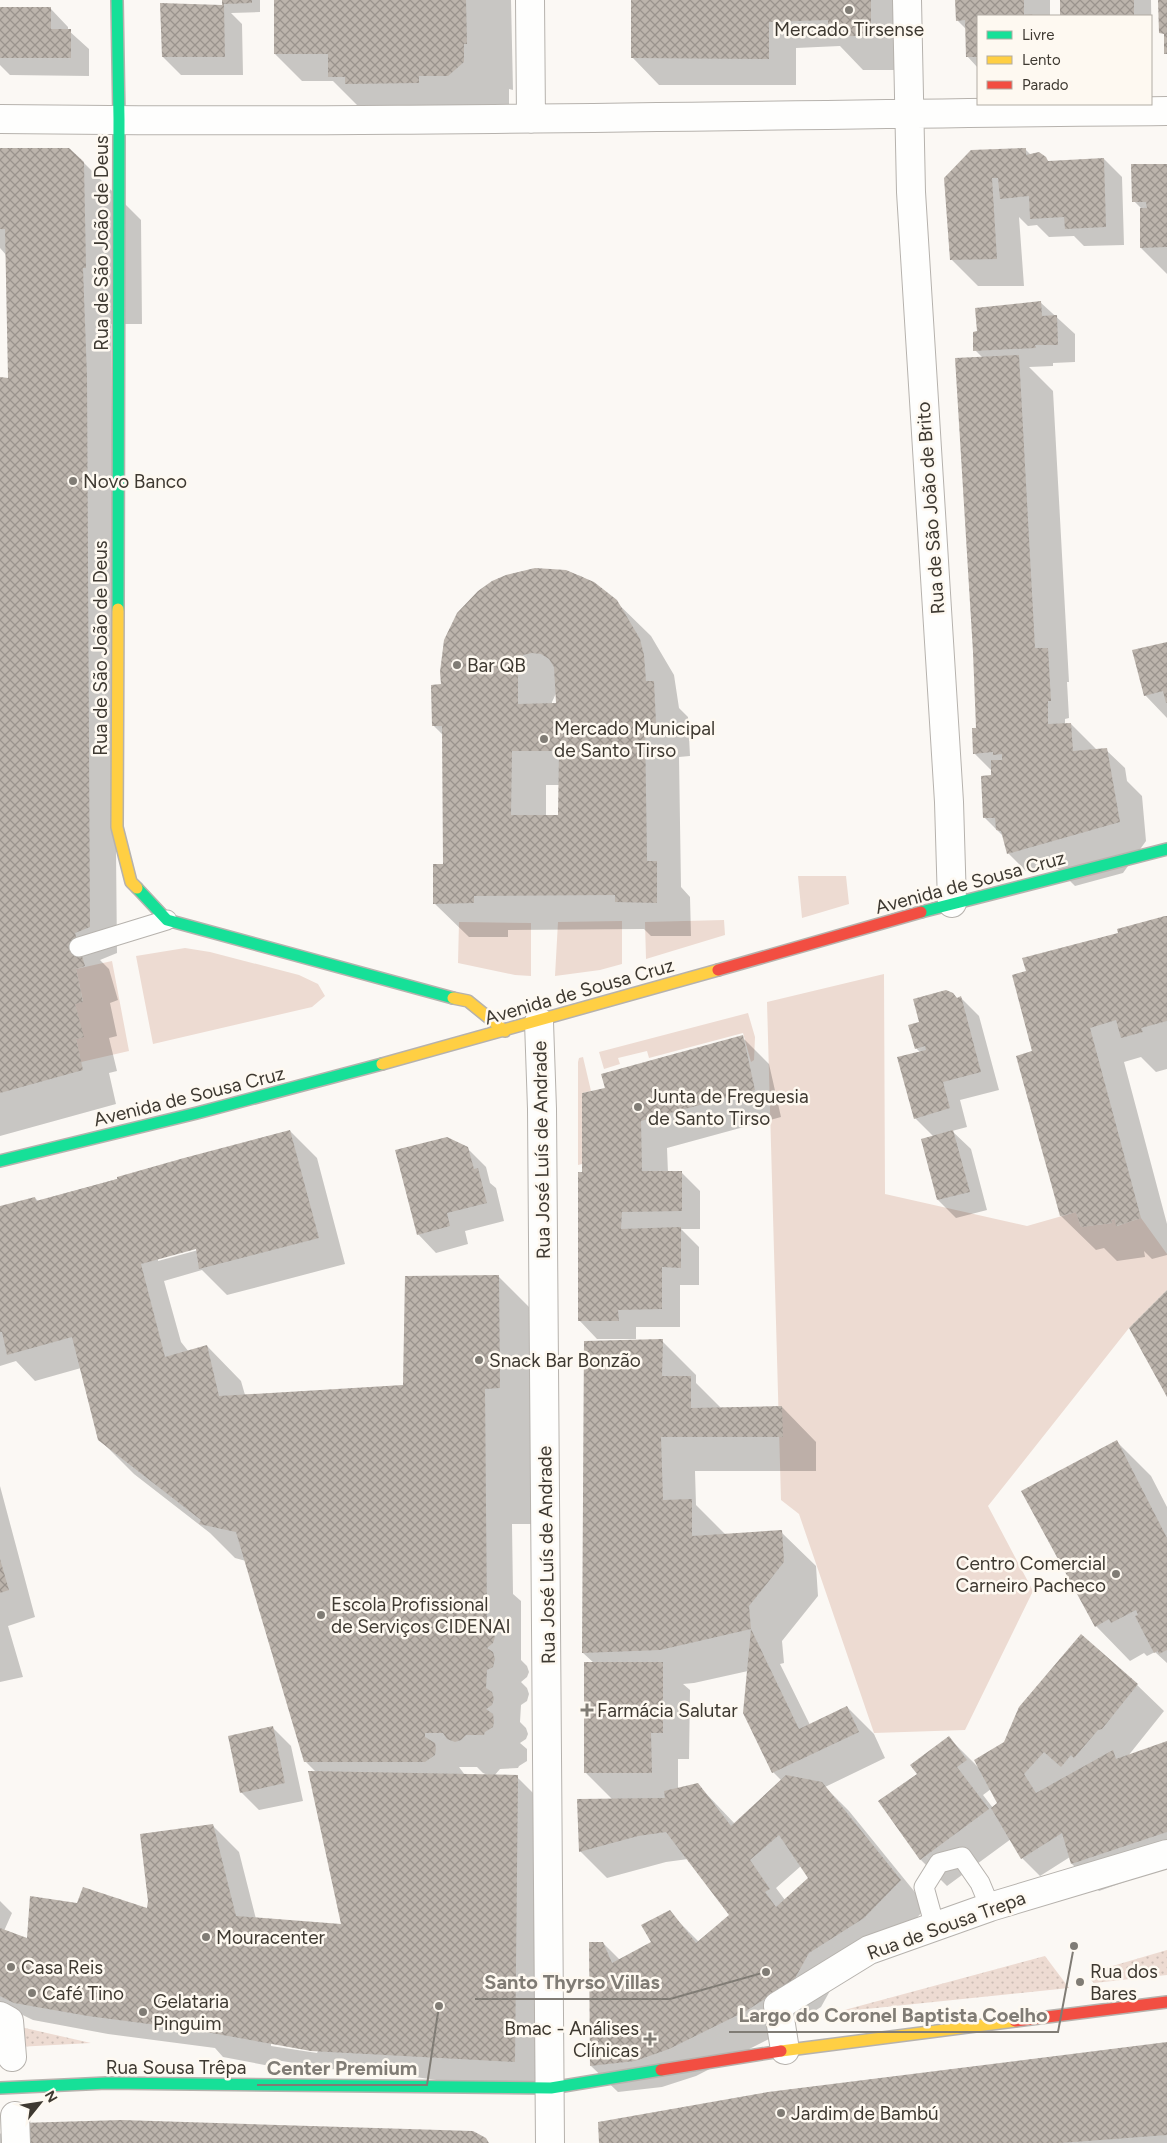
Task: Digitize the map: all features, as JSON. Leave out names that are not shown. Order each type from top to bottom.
[{"type":"street","name":"Rua de São João de Deus","points":[[117,0],[119,120],[117,826],[132,882],[168,920]]},
{"type":"street","points":[[530,0],[531,119]]},
{"type":"street","name":"Rua de São João de Brito","points":[[907,0],[912,211],[949,802],[952,902]]},
{"type":"street","points":[[0,119],[531,119],[1167,111]]},
{"type":"street","name":"Avenida de Sousa Cruz","points":[[0,1161],[215,1108],[539,1022],[952,902],[1167,849]]},
{"type":"street","points":[[168,920],[430,993],[468,1001],[505,1031]]},
{"type":"street","name":"Rua José Luís de Andrade","points":[[539,1022],[542,1119],[550,2143]]},
{"type":"street","name":"Rua de Sousa Trepa","points":[[785,2050],[778,2006],[869,1950],[990,1907],[1167,1854]]},
{"type":"street","name":"Rua Sousa Trêpa","points":[[0,2088],[106,2083],[551,2088],[785,2050],[1167,2002]]},
{"type":"street","points":[[0,2016],[9,2021],[12,2057]]},
{"type":"street","points":[[15,2116],[16,2143]]},
{"type":"lane","points":[[79,947],[168,920]]},
{"type":"lane","points":[[935,1927],[924,1887],[939,1863],[962,1857],[980,1883],[990,1907]]},
{"type":"shaded area","points":[[798,876],[846,876],[849,904],[802,918]]},
{"type":"shaded area","points":[[724,920],[725,935],[646,959],[645,922]]},
{"type":"shaded area","points":[[622,921],[622,964],[600,970],[555,976],[558,922]]},
{"type":"shaded area","points":[[459,922],[531,923],[531,976],[515,975],[458,963]]},
{"type":"shaded area","points":[[185,948],[210,952],[299,975],[318,984],[325,996],[312,1007],[153,1044],[136,956]]},
{"type":"shaded area","points":[[112,961],[129,1051],[81,1062],[76,1039],[83,1037],[75,1004],[83,1001],[76,969]]},
{"type":"shaded area","points":[[884,974],[885,1194],[1027,1226],[1076,1212],[1081,1227],[1112,1223],[1111,1220],[1115,1219],[1117,1226],[1141,1218],[1167,1254],[1167,1290],[1129,1328],[988,1506],[1033,1591],[965,1730],[874,1733],[799,1514],[781,1500],[767,1002]]},
{"type":"shaded area","points":[[748,1013],[755,1037],[754,1060],[751,1062],[743,1033],[649,1058],[647,1051],[618,1058],[620,1064],[604,1069],[599,1052]]},
{"type":"shaded area","points":[[583,1057],[591,1091],[582,1093],[582,1164],[578,1165],[578,1062],[579,1058]]},
{"type":"shaded area","points":[[1167,1950],[1167,1975],[1094,1983],[1090,1979],[1092,1972]]},
{"type":"shaded area","points":[[1045,1956],[1069,1988],[837,2012]]},
{"type":"shaded area","points":[[16,2026],[91,2043],[17,2047]]},
{"type":"building","points":[[222,0],[252,0],[252,3],[224,4],[225,57],[162,57],[160,3],[222,5]]},
{"type":"building","points":[[274,0],[466,0],[467,44],[464,44],[464,62],[448,76],[419,76],[419,83],[345,84],[345,77],[328,77],[328,54],[274,54]]},
{"type":"building","points":[[631,0],[871,0],[871,36],[828,36],[828,20],[769,22],[769,59],[631,58]]},
{"type":"building","points":[[955,0],[1024,0],[1024,15],[977,15],[977,57],[966,57],[965,20],[956,21]]},
{"type":"building","points":[[1060,0],[1134,0],[1134,15],[1060,15]]},
{"type":"building","points":[[1158,0],[1167,0],[1167,54],[1164,54],[1164,34],[1159,33]]},
{"type":"building","points":[[0,7],[51,7],[51,29],[71,29],[71,58],[0,58]]},
{"type":"building","points":[[0,148],[69,148],[84,162],[86,268],[83,268],[87,377],[90,927],[75,933],[85,966],[76,969],[83,1002],[75,1004],[84,1037],[76,1039],[83,1070],[0,1093],[0,377],[8,378],[5,229],[0,229]]},
{"type":"building","points":[[1026,148],[1026,155],[1039,152],[1048,161],[1104,158],[1106,227],[1065,229],[1064,217],[1030,219],[1029,196],[1000,199],[998,178],[992,178],[997,259],[950,260],[944,178],[971,150]]},
{"type":"building","points":[[1131,164],[1167,164],[1167,247],[1140,248],[1140,208],[1147,208],[1146,202],[1132,202]]},
{"type":"building","points":[[1041,301],[1042,316],[1057,315],[1058,345],[1035,345],[1036,348],[973,351],[973,332],[977,331],[975,308]]},
{"type":"building","points":[[1019,355],[1035,648],[1048,648],[1051,701],[1048,701],[1048,724],[1071,723],[1073,751],[1107,748],[1120,822],[1007,854],[1001,831],[996,830],[995,818],[983,818],[981,776],[991,775],[991,760],[1002,760],[1002,754],[993,755],[993,752],[973,754],[972,728],[976,728],[973,652],[955,358]]},
{"type":"building","name":"Mercado Municipal de Santo Tirso","points":[[535,568],[566,570],[594,582],[617,600],[640,639],[644,655],[646,681],[654,681],[656,723],[645,723],[647,861],[657,861],[657,903],[615,902],[615,895],[474,896],[474,903],[433,904],[433,864],[443,864],[442,726],[432,726],[431,685],[441,684],[440,672],[444,640],[457,613],[478,591],[492,581],[506,575]],"holes":[[[541,654],[549,659],[554,667],[556,703],[518,704],[518,667],[523,655]],[[512,751],[559,751],[558,815],[511,815]]]},
{"type":"building","points":[[1167,642],[1166,703],[1163,691],[1144,696],[1132,650]]},
{"type":"building","points":[[1167,916],[1167,1021],[1141,1028],[1143,1032],[1121,1038],[1116,1020],[1090,1028],[1141,1218],[1116,1226],[1115,1219],[1111,1220],[1112,1223],[1081,1227],[1076,1212],[1060,1216],[1016,1056],[1032,1051],[1012,975],[1026,971],[1022,958],[1118,933],[1117,929]]},
{"type":"building","points":[[946,990],[953,993],[957,998],[961,996],[981,1072],[943,1082],[950,1108],[914,1119],[897,1057],[926,1050],[925,1046],[915,1049],[908,1025],[919,1022],[913,999]]},
{"type":"building","points":[[743,1035],[755,1090],[641,1121],[642,1171],[682,1171],[682,1211],[622,1212],[621,1229],[681,1227],[681,1268],[662,1267],[662,1309],[618,1310],[619,1321],[578,1321],[578,1172],[582,1172],[582,1093],[605,1088],[601,1074]]},
{"type":"building","points":[[290,1130],[319,1238],[199,1269],[196,1249],[141,1264],[165,1357],[207,1345],[219,1396],[403,1385],[405,1276],[499,1275],[500,1388],[485,1389],[487,1625],[493,1630],[495,1637],[493,1643],[487,1648],[493,1652],[495,1659],[493,1667],[487,1670],[486,1688],[492,1692],[494,1699],[492,1705],[486,1709],[493,1714],[494,1721],[493,1727],[485,1732],[484,1735],[466,1735],[461,1740],[455,1742],[447,1739],[443,1733],[425,1733],[425,1737],[435,1743],[436,1749],[435,1755],[425,1762],[304,1762],[236,1532],[199,1524],[201,1520],[98,1440],[72,1337],[7,1355],[2,1332],[0,1332],[0,1206],[35,1197],[36,1201],[184,1158]]},
{"type":"building","points":[[953,1130],[970,1192],[937,1200],[921,1139]]},
{"type":"building","points":[[447,1137],[468,1147],[474,1169],[478,1168],[487,1203],[447,1213],[450,1226],[417,1235],[395,1150]]},
{"type":"building","points":[[1167,1290],[1167,1397],[1129,1328]]},
{"type":"building","points":[[663,1339],[662,1376],[691,1376],[691,1408],[782,1406],[783,1437],[661,1437],[663,1500],[692,1499],[692,1536],[782,1530],[784,1562],[749,1606],[751,1629],[660,1650],[582,1653],[584,1341]]},
{"type":"building","name":"Centro Comercial Carneiro Pacheco","points":[[1117,1440],[1167,1538],[1167,1650],[1159,1654],[1158,1651],[1154,1653],[1135,1616],[1138,1615],[1136,1610],[1111,1623],[1109,1619],[1095,1627],[1021,1491]]},
{"type":"building","points":[[0,1559],[9,1590],[0,1593]]},
{"type":"building","points":[[751,1629],[799,1729],[847,1706],[859,1732],[772,1773],[743,1713]]},
{"type":"building","points":[[1081,1634],[1138,1684],[1102,1729],[1098,1730],[1074,1758],[1071,1755],[1061,1767],[1044,1752],[1024,1774],[1036,1793],[1113,1750],[1116,1759],[1167,1741],[1167,1832],[1071,1864],[1062,1833],[1021,1859],[991,1808],[997,1803],[974,1760],[1004,1742],[1019,1707]]},
{"type":"building","points":[[584,1662],[663,1662],[663,1733],[651,1733],[652,1773],[584,1773]]},
{"type":"building","points":[[273,1726],[285,1783],[240,1793],[228,1736]]},
{"type":"building","points":[[949,1736],[967,1760],[957,1767],[989,1809],[920,1860],[878,1801],[917,1774],[910,1765]]},
{"type":"building","points":[[308,1771],[518,1775],[515,2062],[311,2051],[195,2030],[88,2016],[14,2003],[0,1996],[0,1928],[27,1938],[30,1896],[77,1903],[83,1887],[147,1908],[148,1901],[140,1834],[213,1824],[236,1916],[341,1924]]},
{"type":"building","points":[[786,1775],[822,1782],[901,1880],[864,1918],[809,1953],[794,1980],[746,2011],[669,2049],[635,2061],[590,2066],[589,1942],[603,1942],[612,1963],[651,1942],[641,1925],[670,1910],[696,1943],[729,1915],[666,1832],[638,1836],[579,1852],[577,1799],[665,1798],[664,1791],[698,1783],[731,1826]],"holes":[[[779,1835],[808,1878],[776,1907],[765,1892],[770,1889],[750,1860]]]},
{"type":"building","points":[[1167,2042],[1167,2135],[1060,2143],[599,2143],[598,2122],[768,2092]]},
{"type":"building","points":[[122,2120],[473,2131],[486,2138],[489,2143],[21,2143],[20,2123]]},
{"type":"traffic: fast","points":[[117,0],[119,119],[118,609]]},
{"type":"traffic: fast","points":[[921,912],[1167,849]]},
{"type":"traffic: fast","points":[[137,888],[167,920],[453,998]]},
{"type":"traffic: fast","points":[[0,1161],[197,1113],[382,1064]]},
{"type":"traffic: fast","points":[[0,2088],[107,2083],[551,2088],[661,2070]]},
{"type":"traffic: slow","points":[[118,609],[117,827],[131,882],[137,888]]},
{"type":"traffic: slow","points":[[382,1064],[718,970]]},
{"type":"traffic: slow","points":[[453,998],[468,1001],[505,1031]]},
{"type":"traffic: slow","points":[[781,2051],[1015,2021]]},
{"type":"traffic: jam","points":[[718,970],[921,912]]},
{"type":"traffic: jam","points":[[1015,2021],[1167,2002]]},
{"type":"traffic: jam","points":[[661,2070],[781,2051]]},
{"type":"place","name":"Mercado Tirsense","points":[[849,10]]},
{"type":"place","name":"Novo Banco","points":[[73,481]]},
{"type":"place","name":"Bar QB","points":[[457,665]]},
{"type":"place","name":"Mercado Municipal de Santo Tirso","points":[[544,739]]},
{"type":"place","name":"Junta de Freguesia de Santo Tirso","points":[[638,1107]]},
{"type":"place","name":"Snack Bar Bonzão","points":[[479,1360]]},
{"type":"place","name":"Centro Comercial Carneiro Pacheco","points":[[1116,1574]]},
{"type":"place","name":"Escola Profissional de Serviços CIDENAI","points":[[321,1615]]},
{"type":"place","name":"Farmácia Salutar","points":[[587,1710]]},
{"type":"place","name":"Mouracenter","points":[[206,1937]]},
{"type":"place","name":"Largo do Coronel Baptista Coelho","points":[[1074,1946]]},
{"type":"place","name":"Casa Reis","points":[[11,1967]]},
{"type":"place","name":"Santo Thyrso Villas","points":[[766,1972]]},
{"type":"place","name":"Rua dos Bares","points":[[1080,1982]]},
{"type":"place","name":"Café Tino","points":[[32,1993]]},
{"type":"place","name":"Center Premium","points":[[439,2006]]},
{"type":"place","name":"Gelataria Pinguim","points":[[143,2012]]},
{"type":"place","name":"Bmac - Análises Clínicas","points":[[650,2039]]},
{"type":"place","name":"Jardim de Bambú","points":[[781,2113]]}]
